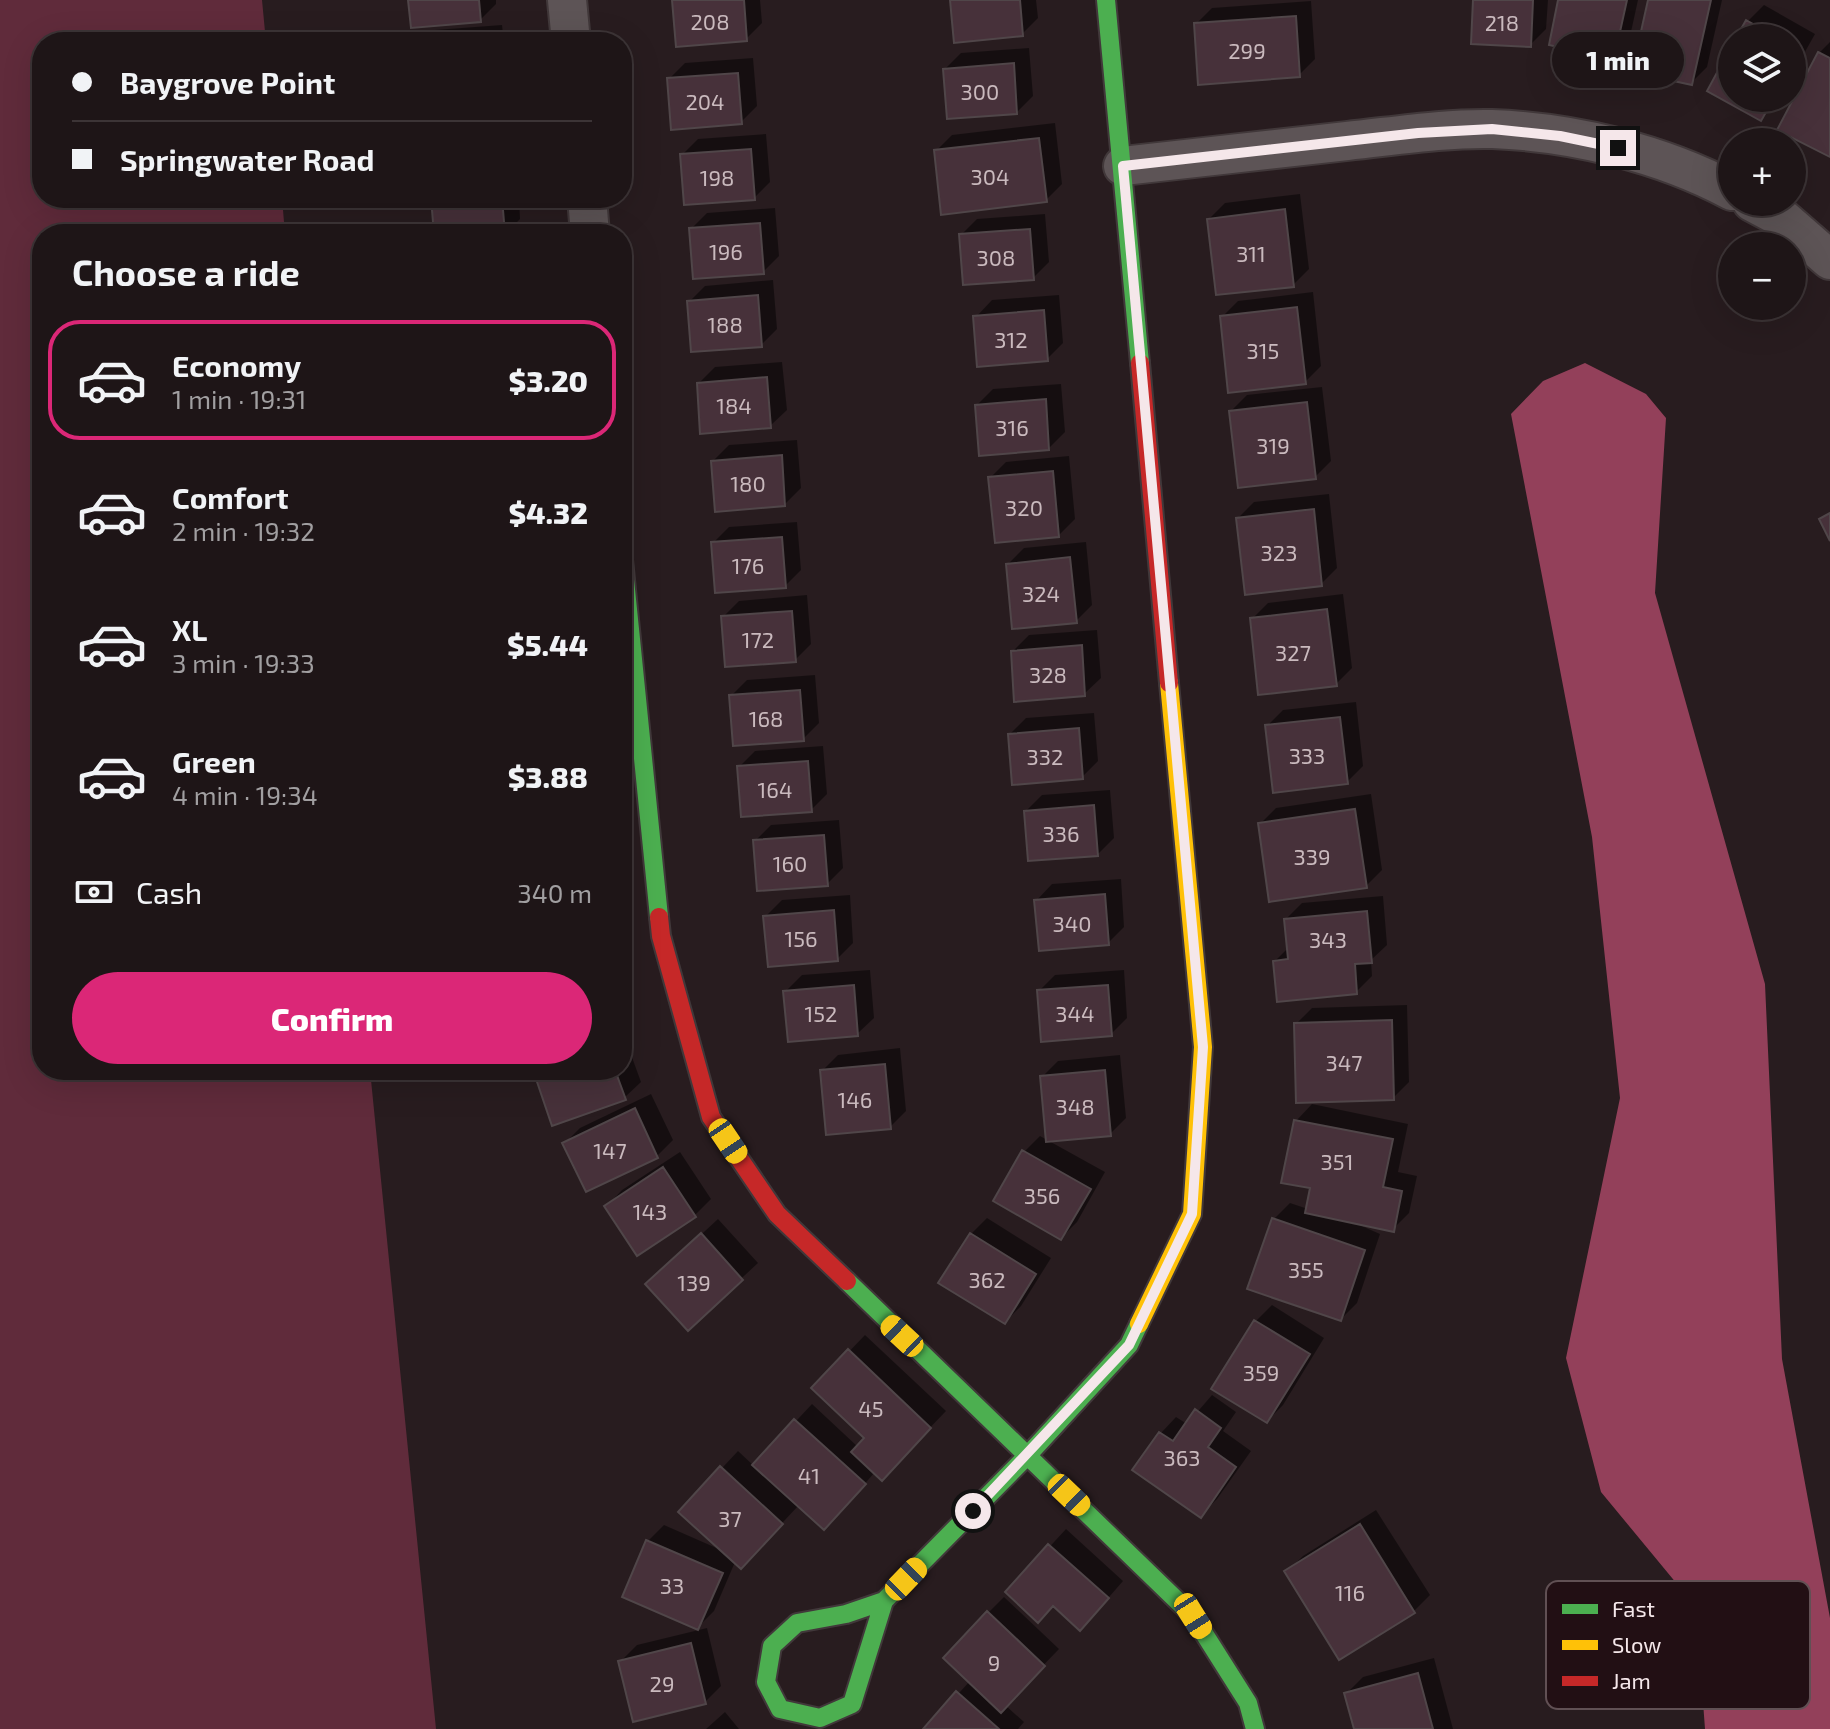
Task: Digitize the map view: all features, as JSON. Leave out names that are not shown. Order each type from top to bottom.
[{"type":"street","points":[[567,0],[570,32]]},
{"type":"street","points":[[884,1601],[852,1704],[820,1718],[780,1709],[766,1682],[772,1646],[797,1623],[846,1614],[884,1601],[1028,1455],[1129,1345],[1192,1214],[1203,1047],[1106,0]]},
{"type":"street","points":[[1123,166],[1418,133],[1492,129],[1560,136],[1618,148],[1718,186]]},
{"type":"street","points":[[1778,216],[1830,260]]},
{"type":"street","points":[[632,649],[661,936],[711,1117],[777,1214],[1193,1616],[1248,1703],[1255,1729]]},
{"type":"shaded area","points":[[0,0],[262,0],[265,32],[32,32],[32,208],[283,208],[284,224],[32,224],[32,1080],[371,1080],[436,1729],[0,1729]]},
{"type":"shaded area","points":[[1585,363],[1646,394],[1666,418],[1655,593],[1765,984],[1782,1359],[1830,1618],[1830,1729],[1705,1729],[1704,1709],[1810,1709],[1810,1581],[1675,1581],[1601,1492],[1566,1358],[1620,1098],[1592,837],[1511,414],[1543,381]]},
{"type":"building","points":[[408,0],[479,0],[481,22],[411,28]]},
{"type":"building","points":[[672,0],[744,0],[747,41],[676,47]]},
{"type":"building","points":[[950,0],[1020,0],[1023,36],[954,43]]},
{"type":"building","points":[[1473,0],[1533,0],[1531,47],[1471,44]]},
{"type":"building","points":[[1558,0],[1627,0],[1614,59],[1549,45]]},
{"type":"building","points":[[1648,0],[1711,0],[1692,85],[1632,72]]},
{"type":"building","points":[[1296,16],[1300,77],[1198,85],[1194,23]]},
{"type":"building","points":[[1818,52],[1830,58],[1830,157],[1806,145],[1806,128],[1778,128],[1786,112],[1806,112],[1806,75]]},
{"type":"building","points":[[1014,63],[1017,114],[947,119],[943,69]]},
{"type":"building","points":[[1718,71],[1718,97],[1707,91]]},
{"type":"building","points":[[738,73],[742,124],[671,130],[667,78]]},
{"type":"building","points":[[1745,112],[1766,112],[1761,121]]},
{"type":"building","points":[[1039,138],[1047,202],[941,215],[934,150]]},
{"type":"building","points":[[751,149],[755,200],[684,205],[680,154]]},
{"type":"building","points":[[432,208],[503,208],[504,224],[433,224]]},
{"type":"building","points":[[1285,209],[1294,287],[1216,295],[1207,219]]},
{"type":"building","points":[[760,223],[764,274],[693,279],[689,228]]},
{"type":"building","points":[[1030,229],[1034,280],[963,285],[959,234]]},
{"type":"building","points":[[758,295],[762,347],[691,352],[687,301]]},
{"type":"building","points":[[1297,307],[1306,384],[1228,393],[1220,316]]},
{"type":"building","points":[[1044,310],[1048,361],[977,367],[973,316]]},
{"type":"building","points":[[767,377],[771,428],[700,434],[697,383]]},
{"type":"building","points":[[1046,399],[1049,450],[979,456],[975,405]]},
{"type":"building","points":[[1307,402],[1316,479],[1238,488],[1229,411]]},
{"type":"building","points":[[782,455],[785,506],[715,512],[711,461]]},
{"type":"building","points":[[1053,471],[1059,537],[995,543],[988,477]]},
{"type":"building","points":[[1314,509],[1322,586],[1245,595],[1236,518]]},
{"type":"building","points":[[1830,513],[1830,541],[1819,519]]},
{"type":"building","points":[[782,537],[786,588],[715,593],[711,542]]},
{"type":"building","points":[[1070,557],[1077,623],[1012,629],[1006,564]]},
{"type":"building","points":[[1327,609],[1337,686],[1258,695],[1250,618]]},
{"type":"building","points":[[792,611],[796,662],[725,667],[721,616]]},
{"type":"building","points":[[1082,645],[1085,696],[1014,702],[1011,651]]},
{"type":"building","points":[[800,690],[804,741],[733,746],[729,695]]},
{"type":"building","points":[[1340,717],[1348,784],[1273,793],[1265,725]]},
{"type":"building","points":[[1079,728],[1083,779],[1012,785],[1008,734]]},
{"type":"building","points":[[808,761],[812,812],[741,817],[737,766]]},
{"type":"building","points":[[1094,805],[1098,856],[1028,861],[1024,811]]},
{"type":"building","points":[[1355,809],[1367,888],[1269,902],[1258,823]]},
{"type":"building","points":[[824,835],[828,886],[757,891],[753,840]]},
{"type":"building","points":[[1105,894],[1109,945],[1039,951],[1034,900]]},
{"type":"building","points":[[834,910],[838,961],[768,967],[763,916]]},
{"type":"building","points":[[1367,911],[1372,963],[1355,964],[1357,994],[1277,1002],[1273,961],[1288,959],[1284,919]]},
{"type":"building","points":[[854,985],[858,1036],[788,1042],[783,991]]},
{"type":"building","points":[[1108,985],[1112,1036],[1041,1042],[1037,990]]},
{"type":"building","points":[[1392,1020],[1394,1100],[1296,1103],[1294,1023]]},
{"type":"building","points":[[885,1064],[891,1129],[826,1135],[820,1070]]},
{"type":"building","points":[[1105,1070],[1111,1136],[1046,1142],[1040,1076]]},
{"type":"building","points":[[536,1080],[619,1080],[626,1100],[552,1126]]},
{"type":"building","points":[[635,1108],[658,1158],[586,1192],[562,1143]]},
{"type":"building","points":[[1294,1120],[1393,1139],[1383,1187],[1402,1191],[1394,1232],[1305,1213],[1310,1188],[1281,1183]]},
{"type":"building","points":[[1022,1150],[1091,1189],[1061,1240],[993,1201]]},
{"type":"building","points":[[663,1167],[696,1217],[637,1256],[604,1206]]},
{"type":"building","points":[[1272,1218],[1365,1250],[1341,1321],[1247,1289]]},
{"type":"building","points":[[701,1233],[743,1280],[688,1331],[645,1284]]},
{"type":"building","points":[[970,1233],[1036,1274],[1005,1324],[938,1283]]},
{"type":"building","points":[[1254,1320],[1310,1354],[1267,1423],[1211,1389]]},
{"type":"building","points":[[848,1349],[931,1428],[882,1481],[851,1452],[864,1438],[811,1388]]},
{"type":"building","points":[[1195,1409],[1221,1428],[1208,1447],[1236,1467],[1201,1518],[1132,1470],[1159,1432],[1173,1441]]},
{"type":"building","points":[[794,1419],[866,1484],[824,1530],[752,1465]]},
{"type":"building","points":[[720,1466],[783,1524],[741,1569],[678,1512]]},
{"type":"building","points":[[1360,1524],[1415,1613],[1339,1660],[1284,1571]]},
{"type":"building","points":[[646,1540],[723,1573],[698,1630],[622,1597]]},
{"type":"building","points":[[1048,1544],[1109,1598],[1080,1631],[1053,1606],[1038,1623],[1005,1592]]},
{"type":"building","points":[[987,1611],[1045,1666],[1001,1713],[943,1658]]},
{"type":"building","points":[[691,1643],[706,1704],[633,1722],[618,1661]]},
{"type":"building","points":[[1418,1673],[1433,1729],[1354,1729],[1344,1693]]},
{"type":"building","points":[[956,1691],[999,1729],[923,1729]]},
{"type":"traffic: fast","points":[[1106,0],[1140,363]]},
{"type":"traffic: fast","points":[[632,649],[659,917]]},
{"type":"traffic: fast","points":[[847,1281],[1193,1616],[1248,1703],[1255,1729]]},
{"type":"traffic: fast","points":[[884,1601],[852,1704],[820,1718],[780,1709],[766,1682],[772,1646],[797,1623],[846,1614],[884,1601],[1028,1455],[1129,1345],[1139,1324]]},
{"type":"traffic: slow","points":[[1139,1324],[1192,1214],[1203,1047],[1169,683]]},
{"type":"traffic: jam","points":[[1140,363],[1169,683]]},
{"type":"traffic: jam","points":[[659,917],[661,936],[711,1117],[777,1214],[847,1281]]},
{"type":"route","points":[[973,1511],[1129,1345],[1192,1214],[1203,1047],[1123,166],[1418,133],[1492,129],[1560,136],[1618,148]]}]
